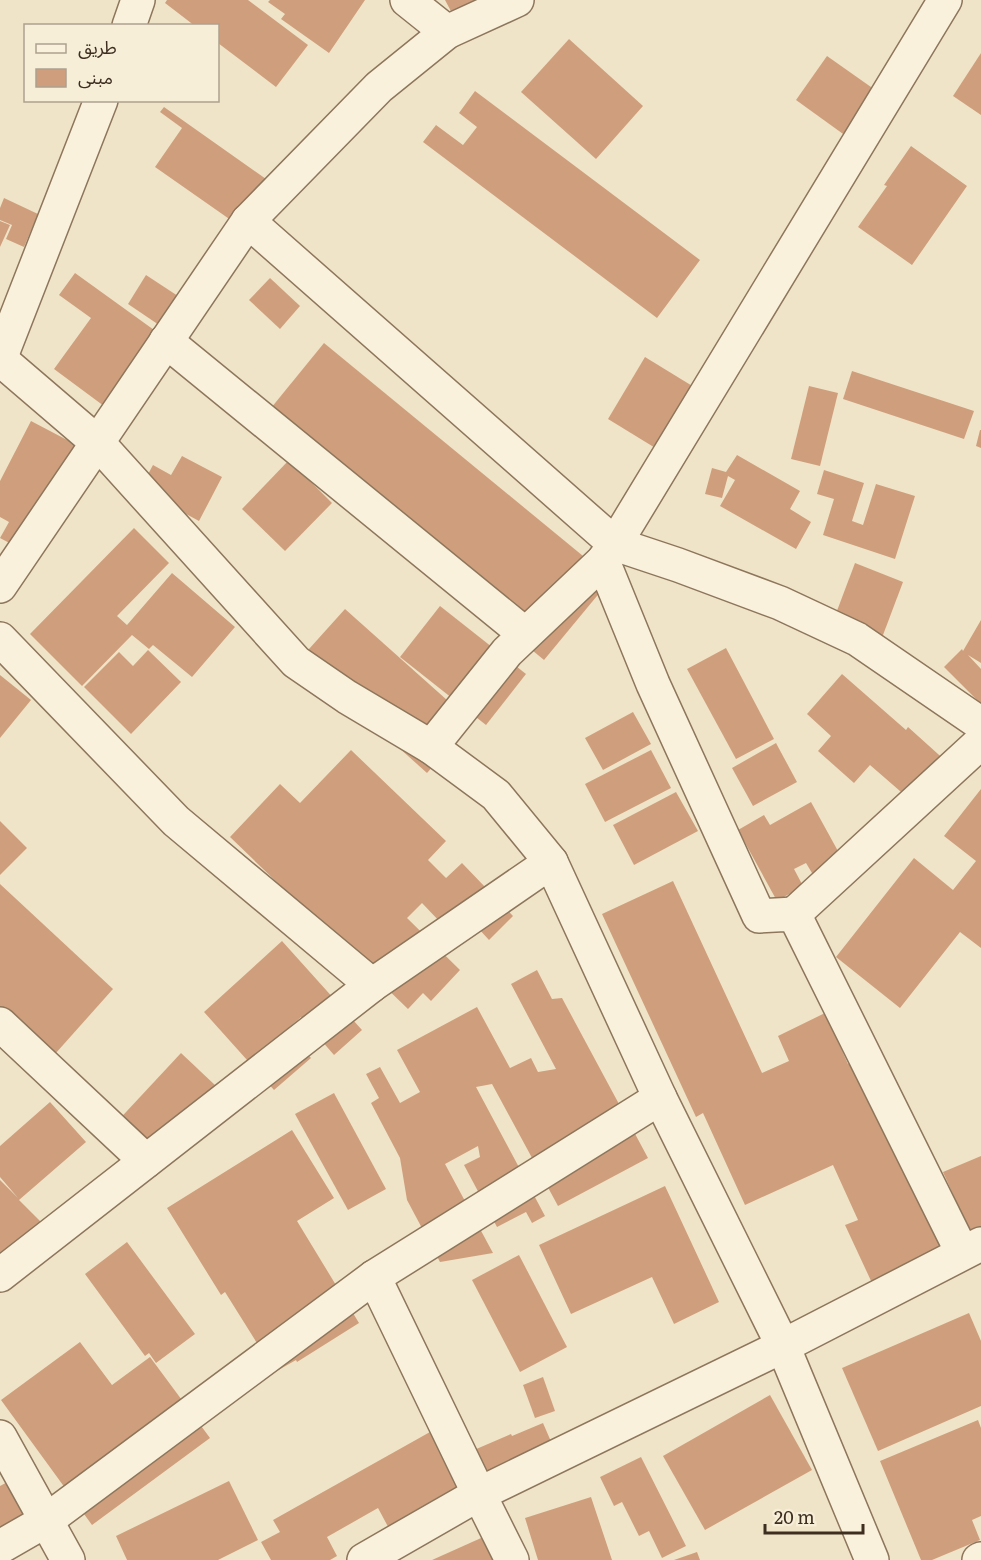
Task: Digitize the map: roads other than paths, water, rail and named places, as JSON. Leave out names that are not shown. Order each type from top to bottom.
[{"type":"street","points":[[130,24],[138,0]]},
{"type":"street","points":[[407,0],[447,32]]},
{"type":"street","points":[[0,586],[248,221],[379,87],[447,32],[517,0]]},
{"type":"street","points":[[431,747],[507,652],[609,552],[945,0]]},
{"type":"street","points":[[100,102],[0,359],[98,443],[296,662],[347,698],[431,747],[496,795],[551,862],[660,1098],[783,1346],[872,1560]]},
{"type":"street","points":[[248,221],[609,552],[653,684],[759,916],[794,914],[981,742]]},
{"type":"street","points":[[166,341],[525,634]]},
{"type":"street","points":[[609,552],[678,565],[780,603],[856,639],[981,724]]},
{"type":"street","points":[[0,639],[176,821],[372,985]]},
{"type":"street","points":[[0,1275],[372,985],[551,862]]},
{"type":"street","points":[[364,1560],[479,1494],[783,1346],[972,1248],[794,914]]},
{"type":"street","points":[[0,1024],[146,1161]]},
{"type":"street","points":[[0,1547],[47,1520],[374,1277],[660,1098]]},
{"type":"street","points":[[374,1277],[512,1560]]},
{"type":"street","points":[[0,1437],[68,1560]]}]
